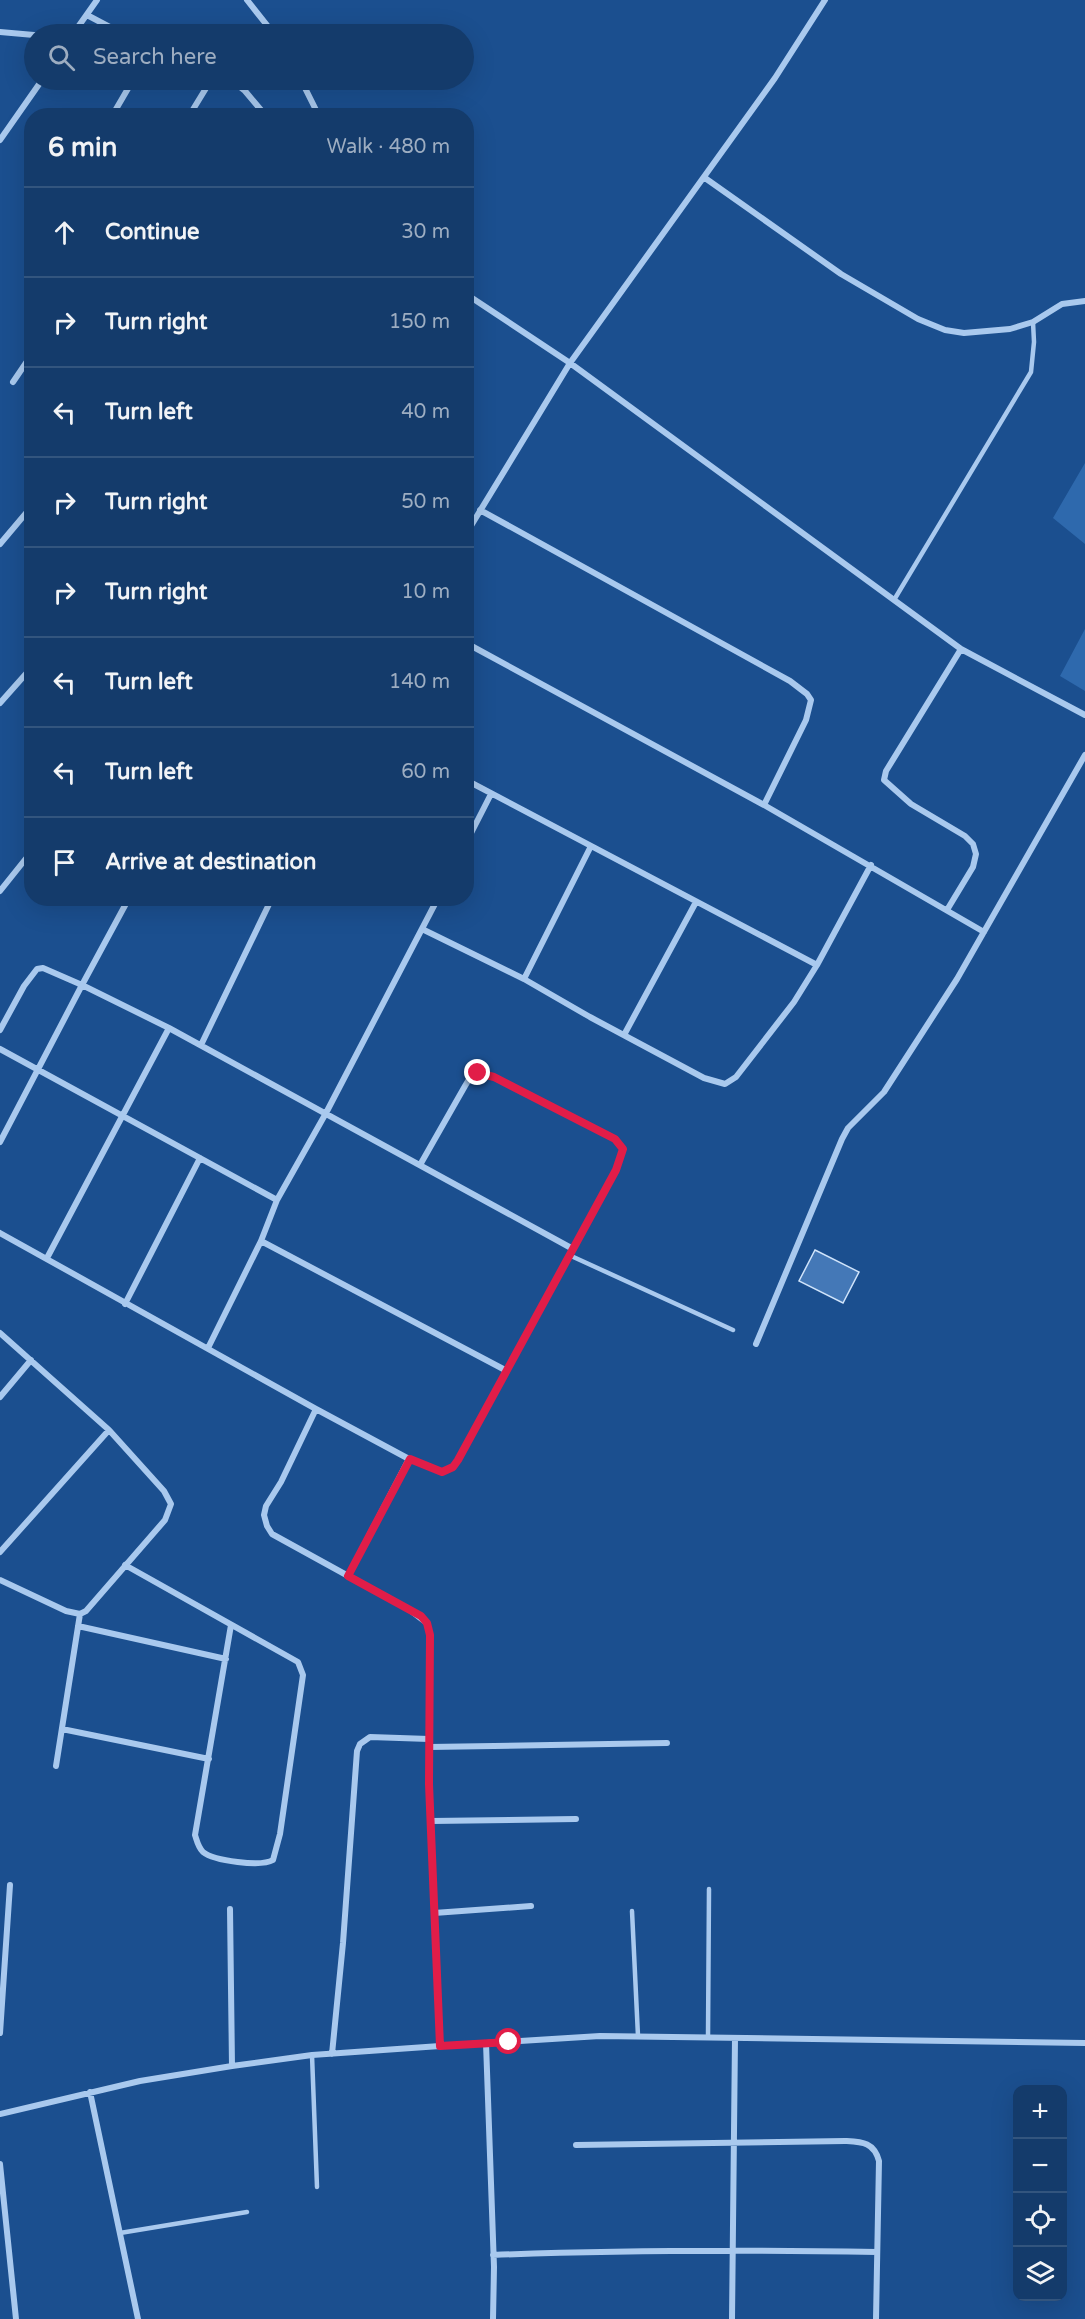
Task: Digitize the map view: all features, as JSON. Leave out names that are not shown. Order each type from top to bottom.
[{"type":"street","points":[[80,24],[97,0]]},
{"type":"street","points":[[247,0],[266,24]]},
{"type":"street","points":[[474,520],[570,363],[705,178],[775,78],[825,0]]},
{"type":"street","points":[[87,15],[104,24]]},
{"type":"street","points":[[0,32],[24,34]]},
{"type":"street","points":[[0,140],[35,90]]},
{"type":"street","points":[[117,108],[127,90]]},
{"type":"street","points":[[194,108],[206,90]]},
{"type":"street","points":[[244,90],[259,108]]},
{"type":"street","points":[[306,90],[315,108]]},
{"type":"street","points":[[705,178],[841,274],[918,319],[945,330],[964,333],[1010,329],[1033,322],[1050,309],[1062,304],[1085,301]]},
{"type":"street","points":[[474,299],[570,363],[961,649],[1085,714]]},
{"type":"street","points":[[13,382],[24,366]]},
{"type":"street","points":[[480,510],[790,681],[807,694],[811,700],[806,720],[764,805]]},
{"type":"street","points":[[0,544],[24,516]]},
{"type":"street","points":[[474,647],[764,805],[984,932]]},
{"type":"street","points":[[947,910],[973,867],[976,854],[972,844],[965,836],[911,804],[884,780],[886,771],[961,649]]},
{"type":"street","points":[[0,703],[24,676]]},
{"type":"street","points":[[756,1344],[848,1128],[885,1092],[957,979],[1085,755]]},
{"type":"street","points":[[474,784],[817,966]]},
{"type":"street","points":[[474,827],[491,794]]},
{"type":"street","points":[[524,979],[591,846]]},
{"type":"street","points":[[0,891],[24,860]]},
{"type":"street","points":[[422,929],[524,979],[704,1078],[725,1084],[736,1077],[794,1002],[817,966],[871,865]]},
{"type":"street","points":[[624,1035],[696,902]]},
{"type":"street","points":[[0,1142],[125,906]]},
{"type":"street","points":[[201,1046],[268,906]]},
{"type":"street","points":[[208,1348],[261,1241],[277,1200],[326,1113],[434,906]]},
{"type":"street","points":[[0,1030],[24,986],[37,969],[43,968],[169,1028],[420,1165],[571,1252]]},
{"type":"street","points":[[47,1258],[169,1028]]},
{"type":"street","points":[[0,1049],[277,1200]]},
{"type":"street","points":[[0,1233],[316,1409],[410,1459],[442,1472],[453,1467],[507,1371],[618,1164],[623,1149],[615,1139],[494,1077],[478,1073],[471,1076],[420,1165]]},
{"type":"street","points":[[125,1304],[200,1158]]},
{"type":"street","points":[[261,1241],[507,1371]]},
{"type":"street","points":[[0,1333],[110,1430],[164,1491],[171,1504],[165,1520],[86,1611],[80,1614],[66,1611],[0,1580]]},
{"type":"street","points":[[0,1397],[31,1360]]},
{"type":"street","points":[[316,1409],[266,1506],[264,1515],[272,1534],[410,1610],[427,1623],[430,1635],[429,1743],[440,2046]]},
{"type":"street","points":[[0,1552],[110,1430]]},
{"type":"street","points":[[348,1576],[410,1459]]},
{"type":"street","points":[[125,1565],[298,1662],[303,1676],[280,1834],[273,1860],[268,1863],[247,1863],[212,1857],[200,1850],[195,1834],[231,1625]]},
{"type":"street","points":[[56,1766],[80,1614]]},
{"type":"street","points":[[78,1626],[226,1659]]},
{"type":"street","points":[[62,1729],[209,1759]]},
{"type":"street","points":[[332,2054],[343,1943],[357,1751],[360,1744],[370,1737],[429,1743],[667,1743]]},
{"type":"street","points":[[431,1821],[576,1819]]},
{"type":"street","points":[[0,2033],[10,1886]]},
{"type":"street","points":[[435,1913],[531,1906]]},
{"type":"street","points":[[230,1909],[232,2066]]},
{"type":"street","points":[[0,2114],[90,2092],[232,2066],[312,2055],[440,2046],[600,2036],[1085,2043]]},
{"type":"street","points":[[732,2319],[735,2038]]},
{"type":"street","points":[[486,2043],[493,2319]]},
{"type":"street","points":[[90,2092],[138,2319]]},
{"type":"street","points":[[576,2145],[845,2141],[863,2142],[871,2146],[877,2153],[879,2161],[876,2319]]},
{"type":"street","points":[[0,2164],[16,2319]]},
{"type":"street","points":[[0,2237],[9,2236]]},
{"type":"street","points":[[493,2255],[615,2250],[877,2252]]},
{"type":"lane","points":[[894,600],[1031,372],[1034,348],[1033,322]]},
{"type":"lane","points":[[571,1252],[733,1330]]},
{"type":"lane","points":[[708,1889],[708,2037]]},
{"type":"lane","points":[[632,1911],[638,2036]]},
{"type":"lane","points":[[312,2055],[317,2187]]},
{"type":"lane","points":[[120,2233],[247,2212]]},
{"type":"shaded area","points":[[1085,463],[1085,544],[1053,518]]},
{"type":"shaded area","points":[[1085,629],[1085,691],[1060,676]]},
{"type":"building","points":[[815,1250],[859,1272],[843,1303],[799,1281]]},
{"type":"route","points":[[478,1073],[494,1077],[615,1139],[623,1149],[616,1170],[458,1460],[453,1467],[442,1472],[410,1459],[348,1576],[421,1616],[427,1623],[430,1635],[429,1784],[440,2046],[509,2042]]}]
